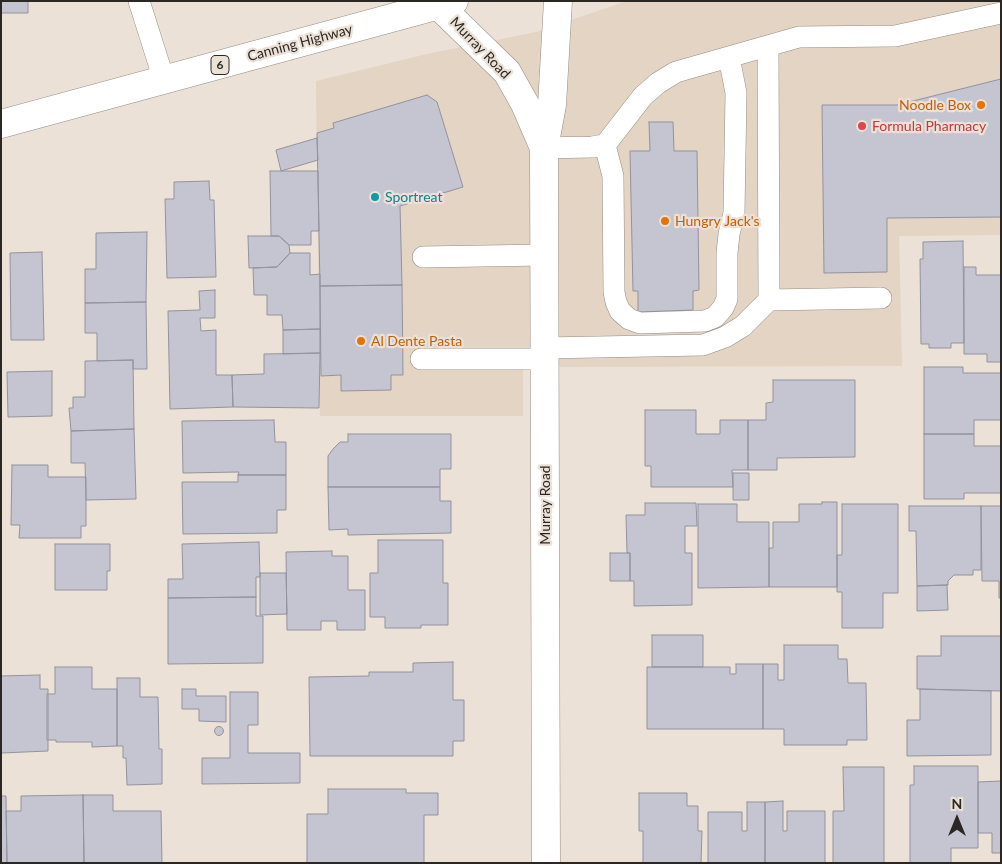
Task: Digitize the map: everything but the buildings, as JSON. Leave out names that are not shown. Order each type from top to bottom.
[{"type":"main road","name":"Murray Road","points":[[546,863],[544,148],[552,105],[558,1]]},
{"type":"main road","name":"Canning Highway","points":[[1,124],[446,3]]},
{"type":"main road","name":"Murray Road","points":[[446,3],[507,72],[525,104],[544,148]]},
{"type":"lane","points":[[139,1],[164,80]]},
{"type":"lane","points":[[544,148],[605,145],[643,96],[658,83],[676,72],[729,56],[799,37],[895,36],[1001,13]]},
{"type":"lane","points":[[421,359],[704,345],[724,337],[743,326],[768,300],[768,46]]},
{"type":"lane","points":[[605,145],[613,176],[614,292],[620,311],[629,319],[640,324],[705,321],[715,317],[728,299],[729,234],[734,213],[736,93],[729,56]]},
{"type":"lane","points":[[423,257],[544,255]]},
{"type":"lane","points":[[768,300],[881,298]]},
{"type":"shaded area","points":[[627,1],[1001,1],[1001,235],[899,236],[902,366],[523,367],[523,416],[320,416],[316,81],[427,54],[536,32]]},
{"type":"place","name":"Noodle Box","points":[[981,105]]},
{"type":"place","name":"Formula Pharmacy","points":[[862,126]]},
{"type":"place","name":"Sportreat","points":[[375,197]]},
{"type":"place","name":"Hungry Jack's","points":[[665,221]]},
{"type":"place","name":"Al Dente Pasta","points":[[361,341]]}]
